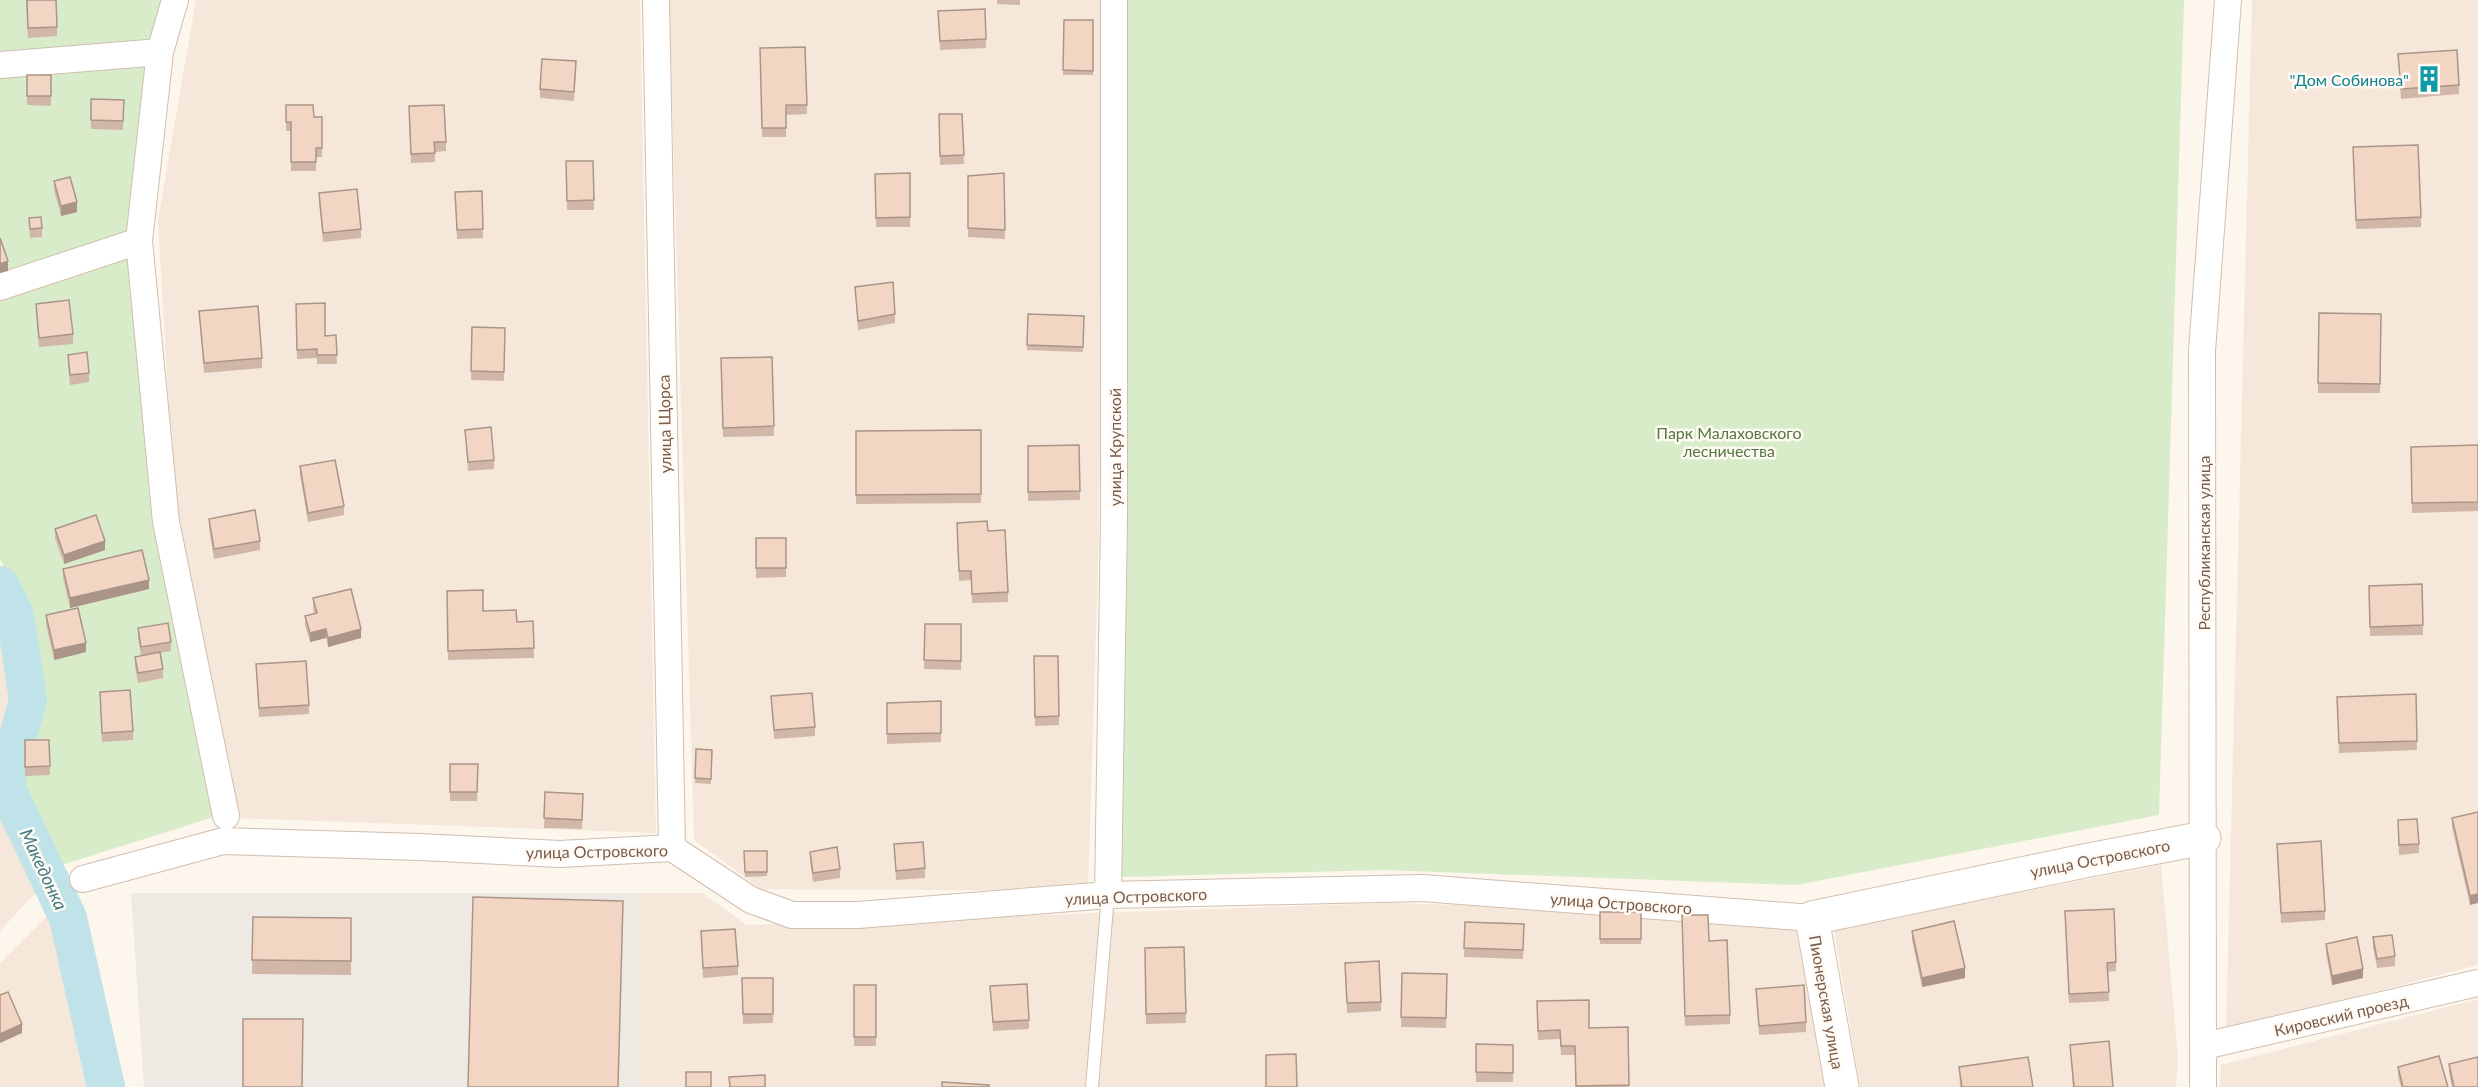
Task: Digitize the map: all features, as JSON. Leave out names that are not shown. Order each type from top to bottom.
[{"type":"street","points":[[175,0],[160,52],[139,241],[166,522],[226,816]]},
{"type":"street","name":"улица Щорса","points":[[656,0],[672,848]]},
{"type":"street","name":"улица Крупской","points":[[1108,895],[1114,520],[1114,0]]},
{"type":"street","name":"Республиканская улица","points":[[2203,1087],[2202,351],[2228,0]]},
{"type":"street","points":[[0,65],[160,52]]},
{"type":"street","points":[[0,287],[139,241]]},
{"type":"street","name":"улица Островского","points":[[83,879],[223,841],[560,854],[672,848],[751,900],[792,915],[858,915],[1108,895],[1422,888],[1812,918],[2204,838]]},
{"type":"street","name":"Пионерская улица","points":[[1812,918],[1842,1087]]},
{"type":"street","name":"Кировский проезд","points":[[2204,1046],[2478,983]]},
{"type":"lane","points":[[1092,1087],[1108,895]]},
{"type":"shaded area","points":[[196,0],[640,0],[656,833],[233,818],[175,521],[158,220]]},
{"type":"shaded area","points":[[669,0],[1101,0],[1099,535],[1088,891],[761,889],[694,840]]},
{"type":"shaded area","points":[[2252,0],[2478,0],[2478,965],[2226,1030]]},
{"type":"shaded area","points":[[0,582],[5,591],[15,639],[19,691],[0,749]]},
{"type":"shaded area","points":[[0,795],[40,888],[0,931]]},
{"type":"shaded area","points":[[2161,865],[2178,1056],[2176,1087],[1860,1087],[1834,929]]},
{"type":"shaded area","points":[[131,893],[640,893],[641,1087],[144,1087]]},
{"type":"shaded area","points":[[640,893],[702,893],[747,925],[1390,903],[1799,915],[1825,1087],[641,1087]]},
{"type":"shaded area","points":[[56,907],[94,1087],[0,1087],[0,963]]},
{"type":"shaded area","points":[[2478,999],[2478,1087],[2220,1087],[2221,1065]]},
{"type":"green space","points":[[0,0],[168,0],[155,45],[0,57]]},
{"type":"green space","name":"Парк Малаховского лесничества","points":[[1124,0],[2184,0],[2159,815],[1796,885],[1383,870],[1122,877]]},
{"type":"green space","points":[[154,58],[133,235],[0,280],[0,71]]},
{"type":"green space","points":[[133,250],[214,817],[52,868],[13,786],[35,699],[24,610],[0,559],[0,297]]},
{"type":"building","points":[[27,0],[56,0],[57,27],[28,28]]},
{"type":"building","points":[[985,9],[986,39],[940,41],[938,11]]},
{"type":"building","points":[[1064,20],[1093,20],[1093,71],[1063,70]]},
{"type":"building","points":[[805,47],[807,105],[786,105],[786,128],[762,128],[760,48]]},
{"type":"building","name":"\"Дом Собинова\"","points":[[2457,50],[2459,85],[2401,89],[2398,54]]},
{"type":"building","points":[[542,59],[576,61],[574,92],[540,89]]},
{"type":"building","points":[[27,75],[51,75],[51,96],[27,96]]},
{"type":"building","points":[[91,99],[124,100],[123,121],[91,120]]},
{"type":"building","points":[[286,105],[313,105],[314,117],[322,117],[322,148],[316,148],[316,162],[291,162],[291,122],[286,122]]},
{"type":"building","points":[[444,105],[446,142],[434,142],[435,153],[411,154],[409,106]]},
{"type":"building","points":[[939,114],[962,114],[964,155],[940,156]]},
{"type":"building","points":[[2418,145],[2421,217],[2356,220],[2353,147]]},
{"type":"building","points":[[566,161],[593,161],[594,200],[567,201]]},
{"type":"building","points":[[910,173],[910,217],[876,218],[875,174]]},
{"type":"building","points":[[1004,173],[1005,230],[968,228],[968,176]]},
{"type":"building","points":[[70,177],[77,202],[61,206],[54,181]]},
{"type":"building","points":[[357,189],[361,229],[323,233],[319,193]]},
{"type":"building","points":[[482,191],[483,229],[457,230],[455,192]]},
{"type":"building","points":[[41,217],[42,228],[30,229],[29,218]]},
{"type":"building","points":[[0,238],[8,261],[0,264]]},
{"type":"building","points":[[893,282],[895,314],[858,321],[855,287]]},
{"type":"building","points":[[69,300],[73,334],[39,338],[36,304]]},
{"type":"building","points":[[325,303],[325,336],[336,335],[337,355],[317,355],[317,349],[297,350],[296,304]]},
{"type":"building","points":[[258,306],[262,358],[204,363],[199,311]]},
{"type":"building","points":[[2319,313],[2381,314],[2380,384],[2318,383]]},
{"type":"building","points":[[1028,314],[1084,316],[1083,347],[1027,345]]},
{"type":"building","points":[[472,327],[505,328],[504,372],[471,371]]},
{"type":"building","points":[[87,352],[89,373],[70,375],[68,355]]},
{"type":"building","points":[[772,357],[774,426],[723,428],[721,358]]},
{"type":"building","points":[[491,427],[494,460],[468,462],[465,430]]},
{"type":"building","points":[[981,430],[981,494],[856,495],[856,431]]},
{"type":"building","points":[[1079,445],[1080,491],[1028,492],[1028,446]]},
{"type":"building","points":[[2478,445],[2478,502],[2412,503],[2411,447]]},
{"type":"building","points":[[335,460],[344,506],[308,513],[300,466]]},
{"type":"building","points":[[255,510],[260,541],[214,549],[209,519]]},
{"type":"building","points":[[96,515],[105,541],[64,555],[55,529]]},
{"type":"building","points":[[987,521],[988,531],[1005,530],[1008,592],[972,594],[971,571],[959,571],[957,523]]},
{"type":"building","points":[[756,538],[786,538],[786,568],[756,568]]},
{"type":"building","points":[[142,550],[149,580],[70,598],[63,569]]},
{"type":"building","points":[[2422,584],[2423,625],[2370,627],[2369,586]]},
{"type":"building","points":[[351,589],[361,629],[328,638],[326,629],[310,633],[305,616],[317,613],[313,598]]},
{"type":"building","points":[[483,590],[483,611],[516,610],[517,622],[533,621],[534,648],[448,651],[447,591]]},
{"type":"building","points":[[78,608],[86,643],[54,650],[46,615]]},
{"type":"building","points":[[168,623],[171,642],[141,647],[138,628]]},
{"type":"building","points":[[925,624],[961,624],[961,661],[924,660]]},
{"type":"building","points":[[160,652],[163,669],[138,673],[135,657]]},
{"type":"building","points":[[1034,656],[1058,656],[1059,716],[1035,717]]},
{"type":"building","points":[[306,661],[309,705],[259,708],[256,664]]},
{"type":"building","points":[[130,690],[133,731],[102,733],[100,692]]},
{"type":"building","points":[[812,693],[815,727],[774,730],[771,696]]},
{"type":"building","points":[[2416,694],[2417,741],[2339,743],[2337,697]]},
{"type":"building","points":[[941,701],[941,733],[887,734],[887,703]]},
{"type":"building","points":[[25,740],[49,740],[50,766],[25,767]]},
{"type":"building","points":[[696,749],[712,750],[711,779],[695,778]]},
{"type":"building","points":[[450,764],[478,764],[477,792],[450,792]]},
{"type":"building","points":[[545,792],[583,794],[582,820],[544,818]]},
{"type":"building","points":[[2478,812],[2478,894],[2470,896],[2452,818]]},
{"type":"building","points":[[2417,819],[2419,844],[2399,845],[2398,820]]},
{"type":"building","points":[[2321,841],[2325,911],[2281,913],[2277,844]]},
{"type":"building","points":[[923,842],[925,868],[896,871],[894,844]]},
{"type":"building","points":[[837,847],[840,869],[813,873],[810,852]]},
{"type":"building","points":[[744,851],[767,851],[767,872],[745,872]]},
{"type":"building","points":[[473,897],[623,901],[618,1087],[468,1087]]},
{"type":"building","points":[[2114,909],[2116,962],[2107,963],[2109,992],[2069,994],[2065,911]]},
{"type":"building","points":[[1600,912],[1641,912],[1641,939],[1600,939]]},
{"type":"building","points":[[1682,915],[1708,915],[1709,941],[1727,940],[1730,1015],[1685,1016]]},
{"type":"building","points":[[253,917],[351,918],[351,961],[252,960]]},
{"type":"building","points":[[1954,921],[1965,968],[1922,978],[1912,931]]},
{"type":"building","points":[[1465,922],[1524,924],[1523,950],[1464,948]]},
{"type":"building","points":[[735,929],[738,966],[703,968],[701,931]]},
{"type":"building","points":[[2392,935],[2395,956],[2377,959],[2373,937]]},
{"type":"building","points":[[2357,937],[2363,969],[2332,976],[2326,944]]},
{"type":"building","points":[[1184,947],[1186,1013],[1146,1014],[1145,948]]},
{"type":"building","points":[[1379,961],[1381,1002],[1347,1003],[1345,963]]},
{"type":"building","points":[[1402,973],[1447,974],[1446,1018],[1401,1017]]},
{"type":"building","points":[[742,978],[773,978],[773,1014],[743,1014]]},
{"type":"building","points":[[1027,984],[1029,1020],[993,1022],[990,986]]},
{"type":"building","points":[[854,985],[876,985],[876,1037],[854,1037]]},
{"type":"building","points":[[1804,985],[1806,1022],[1759,1026],[1756,989]]},
{"type":"building","points":[[8,992],[22,1024],[0,1034],[0,995]]},
{"type":"building","points":[[1589,1000],[1589,1028],[1628,1027],[1629,1085],[1576,1086],[1575,1046],[1561,1046],[1560,1030],[1538,1031],[1537,1001]]},
{"type":"building","points":[[243,1019],[303,1019],[302,1087],[243,1087]]},
{"type":"building","points":[[2109,1041],[2113,1087],[2074,1087],[2070,1045]]},
{"type":"building","points":[[1476,1044],[1513,1045],[1513,1073],[1476,1072]]},
{"type":"building","points":[[1296,1054],[1297,1087],[1266,1087],[1266,1055]]},
{"type":"building","points":[[2439,1056],[2448,1087],[2403,1087],[2398,1067]]},
{"type":"building","points":[[2028,1057],[2033,1087],[1962,1087],[1959,1067]]},
{"type":"building","points":[[2478,1057],[2478,1087],[2454,1087],[2449,1064]]},
{"type":"building","points":[[686,1072],[711,1072],[711,1087],[686,1087]]},
{"type":"building","points":[[765,1075],[765,1087],[730,1087],[729,1077]]},
{"type":"building","points":[[942,1082],[989,1085],[989,1087],[942,1087]]},
{"type":"waterway","name":"Македонка","points":[[0,585],[15,615],[28,700],[5,785],[68,918],[106,1087]]},
{"type":"place","name":"\"Дом Собинова\"","points":[[2429,79]]}]
